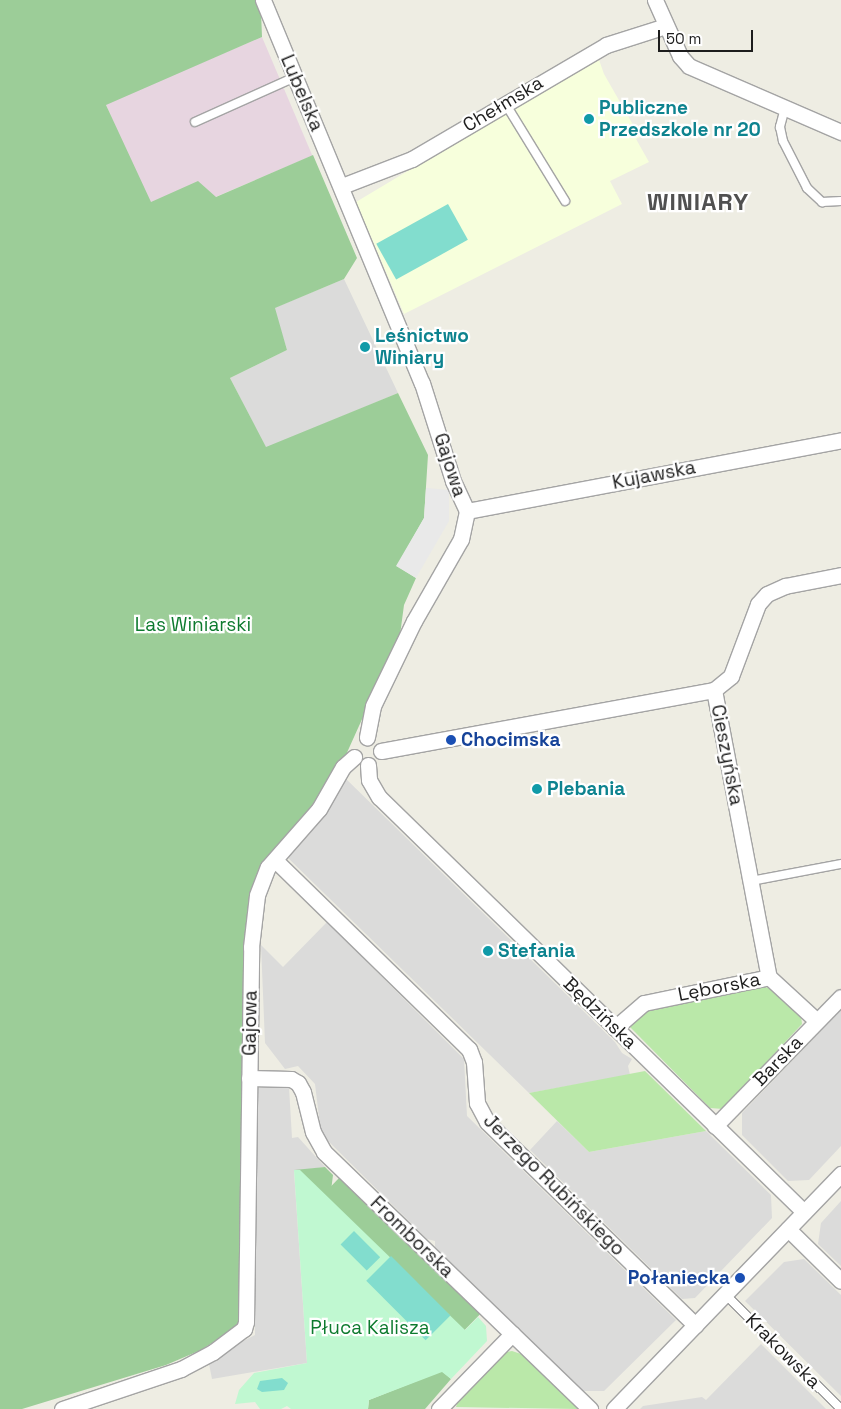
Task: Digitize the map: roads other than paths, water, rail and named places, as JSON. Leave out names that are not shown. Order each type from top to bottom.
[{"type":"street","name":"Lubelska","points":[[263,0],[342,186]]},
{"type":"street","points":[[655,0],[680,56],[689,66],[841,132]]},
{"type":"street","name":"Chełmska","points":[[342,186],[396,167],[606,45],[666,26]]},
{"type":"street","name":"Gajowa","points":[[342,186],[366,255],[422,383],[453,481],[467,511],[461,538],[414,620],[372,706],[367,737]]},
{"type":"street","name":"Kujawska","points":[[467,511],[841,440]]},
{"type":"street","name":"Cieszyńska","points":[[769,977],[714,690],[731,676],[758,604],[767,594],[785,586],[841,575]]},
{"type":"street","points":[[381,752],[375,740],[367,737],[356,744],[354,757],[368,765],[375,762],[381,752],[714,690]]},
{"type":"street","name":"Gajowa","points":[[92,1405],[181,1369],[239,1334],[246,1322],[253,918],[260,885],[275,860],[318,809],[343,767],[354,757]]},
{"type":"street","name":"Będzińska","points":[[368,765],[369,780],[379,797],[804,1212]]},
{"type":"street","name":"Jerzego Rubińskiego","points":[[275,860],[469,1048],[474,1062],[477,1103],[487,1122],[695,1325]]},
{"type":"street","name":"Lęborska","points":[[615,1028],[644,1003],[769,977],[817,1021]]},
{"type":"street","name":"Barska","points":[[715,1126],[841,997]]},
{"type":"street","name":"Fromborska","points":[[250,1078],[291,1079],[298,1083],[303,1092],[313,1132],[324,1152],[590,1409]]},
{"type":"street","points":[[614,1409],[841,1174]]},
{"type":"street","points":[[788,1229],[841,1281]]},
{"type":"street","points":[[439,1409],[512,1334]]},
{"type":"street","points":[[62,1409],[92,1405]]},
{"type":"lane","points":[[195,122],[295,77]]},
{"type":"lane","points":[[505,103],[565,201]]},
{"type":"lane","points":[[785,108],[780,127],[782,141],[807,188],[822,202],[841,200]]},
{"type":"lane","points":[[751,882],[841,864]]},
{"type":"lane","name":"Krakowska","points":[[725,1294],[841,1409]]},
{"type":"place","name":"Publiczne Przedszkole nr 20","points":[[589,119]]},
{"type":"place","name":"Leśnictwo Winiary","points":[[365,347]]},
{"type":"place","name":"Chocimska","points":[[451,740]]},
{"type":"place","name":"Plebania","points":[[537,789]]},
{"type":"place","name":"Stefania","points":[[488,951]]},
{"type":"place","name":"Połaniecka","points":[[740,1278]]},
{"type":"district","name":"WINIARY","points":[[698,202]]},
{"type":"park label","name":"Las Winiarski","points":[[193,625]]},
{"type":"park label","name":"Płuca Kalisza","points":[[370,1328]]}]
